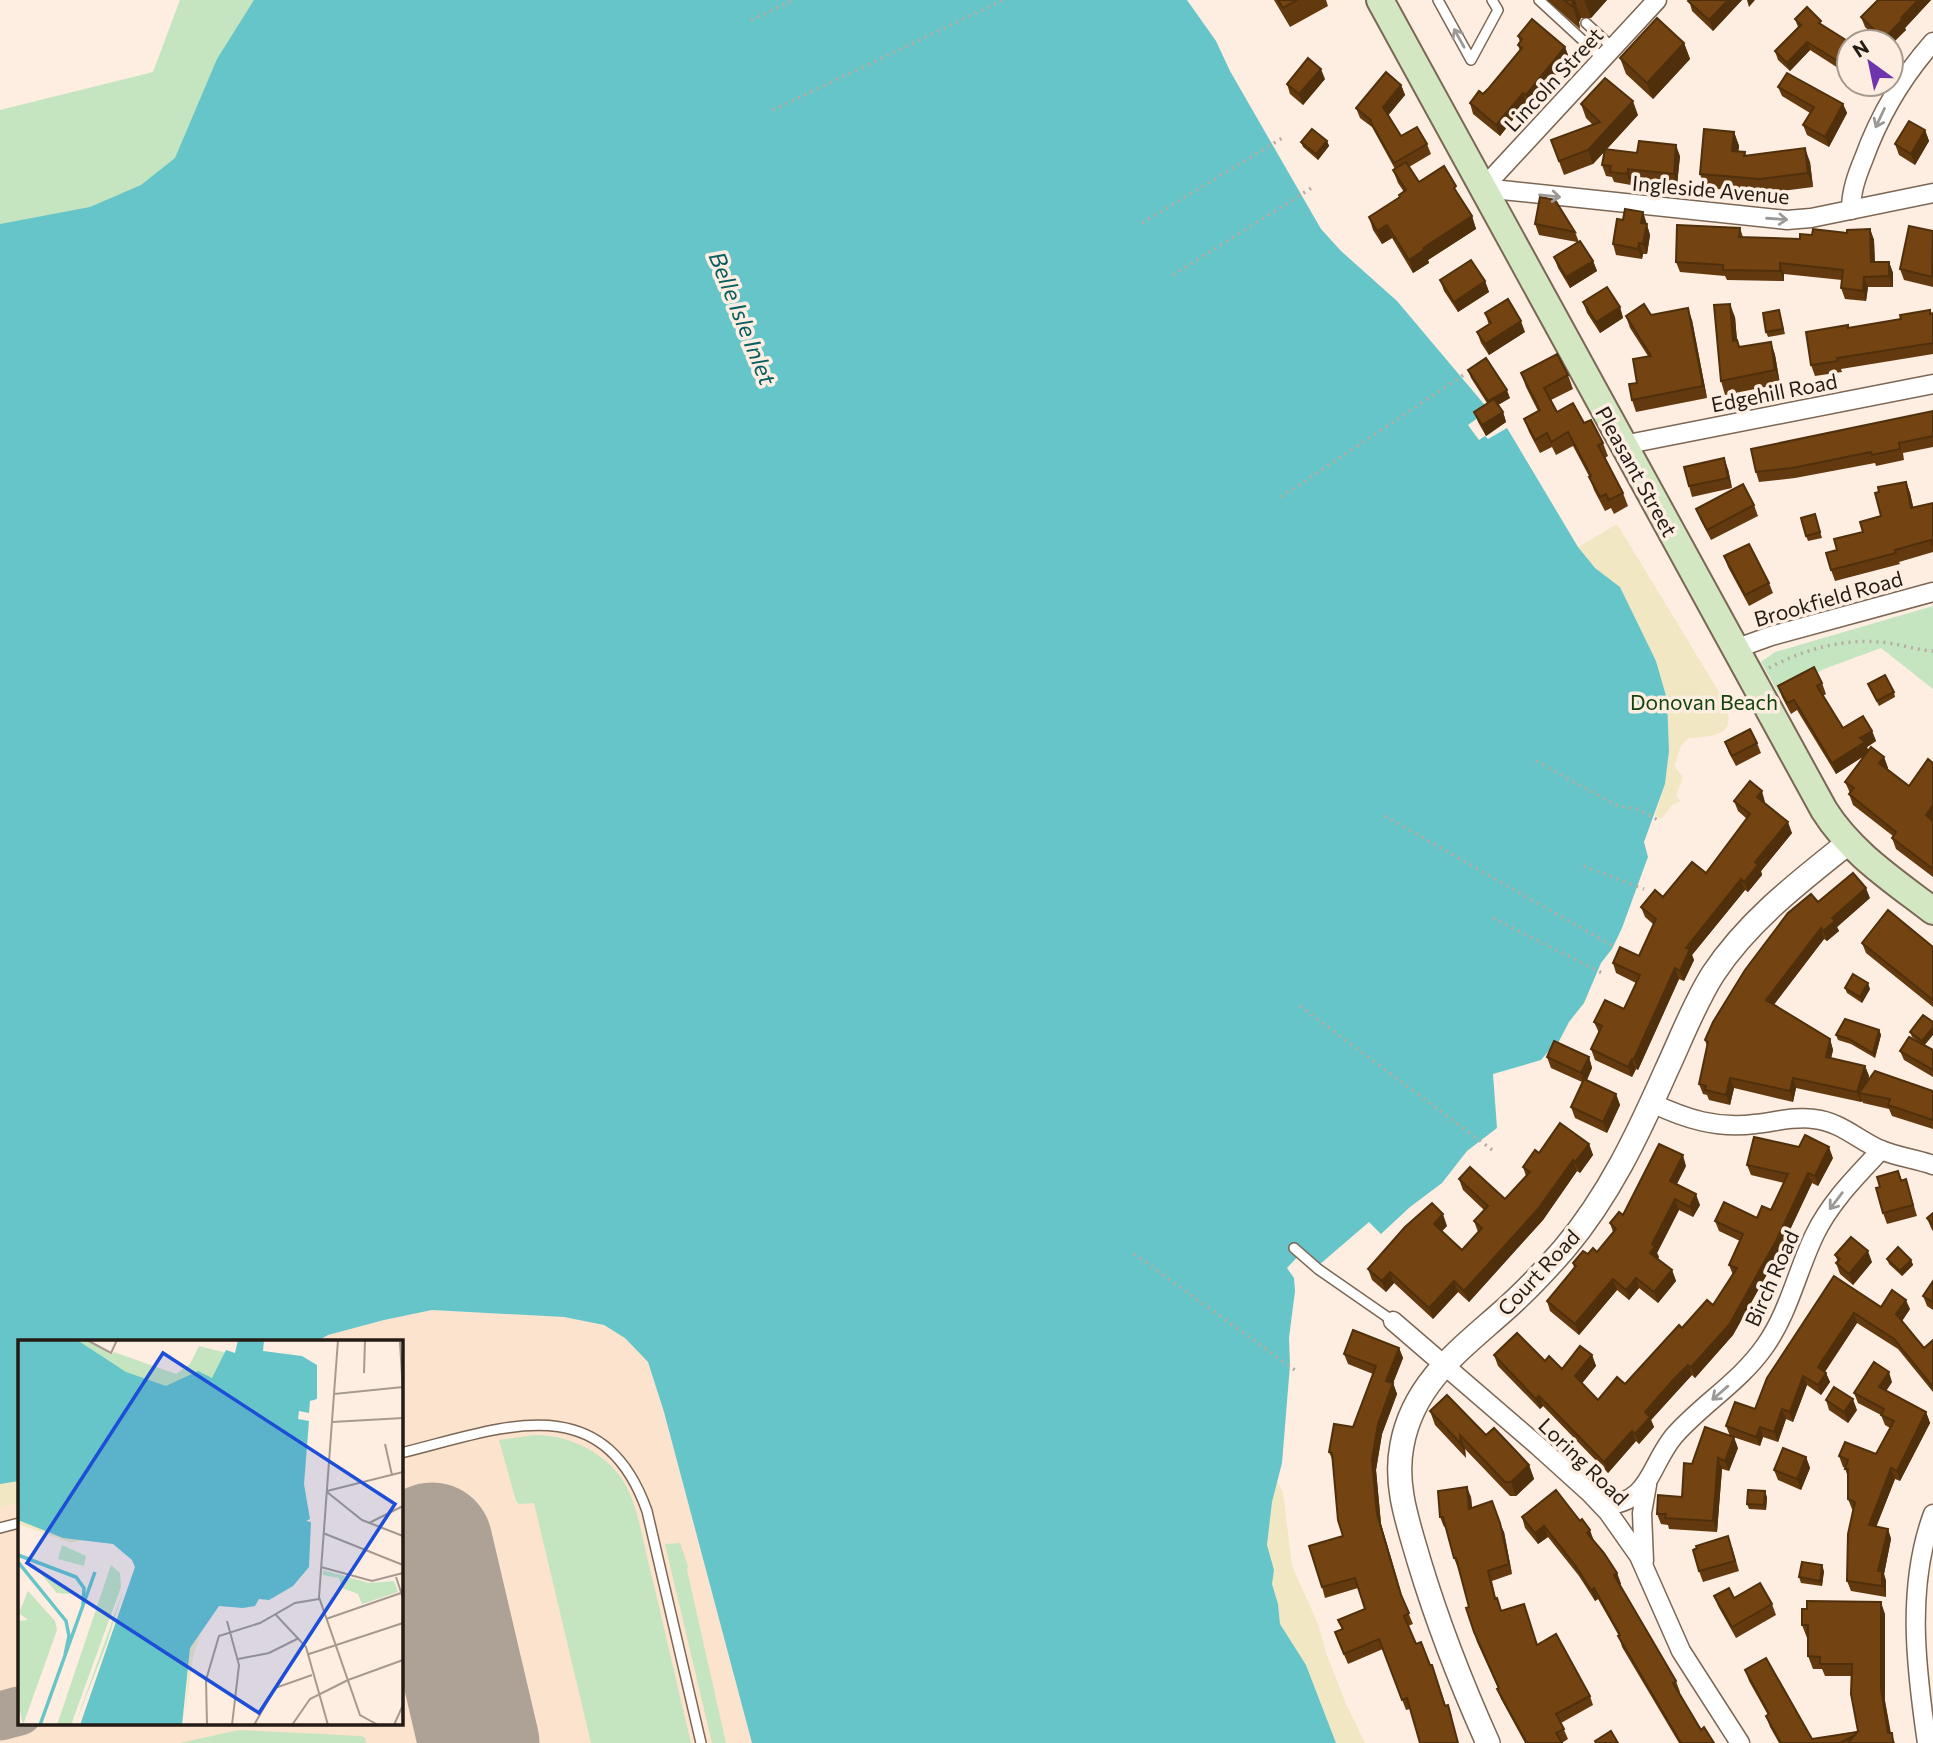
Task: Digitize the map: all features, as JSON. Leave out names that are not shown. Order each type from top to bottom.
[{"type":"main road","name":"Pleasant Street","points":[[1386,3],[1483,188],[1824,810],[1848,843],[1933,911]]},
{"type":"street","name":"Lincoln Street","points":[[1483,188],[1657,0]]},
{"type":"street","points":[[1851,210],[1854,183],[1886,106],[1908,72],[1933,42]]},
{"type":"street","name":"Ingleside Avenue","points":[[1483,188],[1774,220],[1799,220],[1933,193]]},
{"type":"street","name":"Edgehill Road","points":[[1623,445],[1933,384]]},
{"type":"street","name":"Brookfield Road","points":[[1735,649],[1771,636],[1933,592]]},
{"type":"street","name":"Court Road","points":[[1488,1743],[1454,1667],[1408,1523],[1400,1488],[1401,1447],[1410,1413],[1423,1389],[1443,1365],[1521,1294],[1570,1242],[1615,1177],[1652,1103],[1692,1012],[1724,959],[1779,899],[1848,843]]},
{"type":"street","points":[[1652,1103],[1691,1120],[1712,1124],[1745,1125],[1792,1118],[1814,1119],[1844,1128],[1881,1150],[1933,1165]]},
{"type":"street","name":"Birch Road","points":[[1644,1564],[1642,1513],[1647,1485],[1661,1454],[1675,1434],[1740,1376],[1765,1346],[1787,1306],[1805,1256],[1821,1223],[1842,1193],[1881,1150]]},
{"type":"street","name":"Loring Road","points":[[1393,1321],[1602,1505],[1644,1564],[1682,1651],[1740,1743]]},
{"type":"street","points":[[1602,1505],[1625,1501],[1647,1485]]},
{"type":"street","points":[[1927,1743],[1918,1668],[1916,1615],[1921,1557],[1933,1514]]},
{"type":"lane","points":[[1438,0],[1471,60],[1498,10],[1492,0]]},
{"type":"lane","points":[[1539,0],[1608,54]]},
{"type":"lane","points":[[1586,23],[1608,54]]},
{"type":"lane","points":[[1294,1248],[1318,1269],[1393,1321]]},
{"type":"lane","points":[[402,1453],[497,1430],[538,1424],[578,1430],[614,1454],[638,1486],[647,1511],[701,1743]]},
{"type":"lane","points":[[0,1528],[18,1523]]},
{"type":"path","points":[[751,20],[794,0]]},
{"type":"path","points":[[773,110],[1003,0]]},
{"type":"path","points":[[1142,223],[1284,137]]},
{"type":"path","points":[[1173,275],[1313,187]]},
{"type":"path","points":[[1281,497],[1465,374]]},
{"type":"path","points":[[1766,669],[1802,652],[1835,644],[1878,641],[1933,651]]},
{"type":"path","points":[[1535,761],[1618,806],[1638,809],[1658,820]]},
{"type":"path","points":[[1385,816],[1616,948]]},
{"type":"path","points":[[1584,866],[1644,889]]},
{"type":"path","points":[[1493,918],[1602,973]]},
{"type":"path","points":[[1300,1006],[1495,1152]]},
{"type":"path","points":[[1134,1254],[1295,1370]]},
{"type":"shaded area","points":[[432,1310],[564,1317],[604,1325],[625,1338],[648,1362],[664,1412],[752,1743],[0,1743],[0,1484],[18,1481],[18,1726],[402,1726],[402,1340],[319,1340],[328,1335]]},
{"type":"green space","points":[[180,0],[328,0],[245,159],[0,280],[0,110],[153,72]]},
{"type":"green space","points":[[1933,606],[1933,689],[1881,648],[1824,669],[1779,694],[1761,662],[1775,652]]},
{"type":"green space","points":[[535,1435],[571,1441],[593,1451],[611,1466],[625,1484],[638,1516],[691,1743],[591,1743],[534,1503],[519,1504],[516,1501],[499,1440]]},
{"type":"green space","points":[[680,1543],[688,1566],[726,1743],[712,1743],[665,1544]]},
{"type":"green space","points":[[239,1730],[361,1736],[366,1743],[180,1743]]},
{"type":"sand","name":"Donovan Beach","points":[[1617,524],[1722,697],[1729,718],[1724,731],[1689,738],[1681,746],[1674,766],[1683,777],[1676,796],[1681,801],[1672,805],[1661,819],[1655,815],[1665,784],[1669,751],[1667,699],[1656,661],[1620,587],[1595,568],[1578,547]]},
{"type":"sand","points":[[18,1481],[18,1503],[0,1507],[0,1484]]},
{"type":"sand","points":[[1277,1482],[1283,1492],[1292,1566],[1318,1624],[1346,1704],[1365,1743],[1336,1743],[1306,1665],[1280,1624],[1272,1584],[1274,1570],[1267,1545]]},
{"type":"water","name":"Belle Isle Inlet","points":[[254,0],[1187,0],[1216,41],[1230,71],[1321,229],[1341,251],[1397,301],[1489,410],[1468,425],[1479,440],[1485,436],[1488,439],[1507,428],[1578,547],[1595,568],[1620,587],[1656,661],[1667,699],[1669,751],[1665,784],[1644,842],[1648,857],[1612,949],[1601,963],[1584,1003],[1569,1022],[1557,1045],[1541,1060],[1493,1074],[1497,1128],[1467,1151],[1442,1183],[1410,1207],[1381,1234],[1369,1222],[1319,1265],[1303,1251],[1287,1268],[1294,1278],[1295,1291],[1289,1338],[1290,1365],[1282,1463],[1272,1502],[1267,1545],[1274,1570],[1272,1584],[1280,1624],[1306,1665],[1336,1743],[752,1743],[664,1412],[648,1362],[625,1338],[604,1325],[564,1317],[432,1310],[384,1320],[328,1335],[319,1340],[18,1340],[18,1481],[0,1484],[0,224],[90,207],[141,185],[175,158],[217,59]]},
{"type":"building","points":[[1278,0],[1297,0],[1283,8]]},
{"type":"building","points":[[1689,0],[1728,0],[1709,20]]},
{"type":"building","points":[[1878,0],[1918,0],[1894,28],[1872,28],[1861,17]]},
{"type":"building","points":[[1807,7],[1821,21],[1819,23],[1835,33],[1835,59],[1807,42],[1787,63],[1775,51],[1801,25],[1795,19]]},
{"type":"building","points":[[1657,18],[1684,43],[1647,83],[1620,58]]},
{"type":"building","points":[[1532,19],[1565,47],[1526,95],[1523,93],[1496,125],[1470,103],[1479,91],[1483,94],[1489,88],[1522,48],[1518,45],[1522,39],[1518,36]]},
{"type":"building","points":[[1308,58],[1321,69],[1299,94],[1287,84]]},
{"type":"building","points":[[1386,72],[1401,85],[1383,107],[1401,136],[1417,127],[1427,144],[1394,163],[1371,120],[1356,108]]},
{"type":"building","points":[[1787,73],[1843,104],[1825,137],[1803,125],[1814,107],[1778,87]]},
{"type":"building","points":[[1605,78],[1633,101],[1588,150],[1559,161],[1551,140],[1600,122],[1581,104]]},
{"type":"building","points":[[1909,121],[1925,130],[1911,154],[1895,144]]},
{"type":"building","points":[[1312,129],[1327,141],[1316,154],[1301,142]]},
{"type":"building","points":[[1704,129],[1734,132],[1732,151],[1745,152],[1744,156],[1805,148],[1808,173],[1760,179],[1700,174]]},
{"type":"building","points":[[1639,141],[1676,145],[1674,174],[1628,169],[1627,174],[1610,172],[1611,166],[1602,165],[1605,149],[1637,153]]},
{"type":"building","points":[[1406,162],[1419,182],[1444,166],[1472,216],[1409,260],[1387,225],[1377,231],[1369,217],[1400,197],[1406,190],[1393,170]]},
{"type":"building","points":[[1540,197],[1555,200],[1575,232],[1535,224]]},
{"type":"building","points":[[1625,209],[1643,212],[1641,223],[1647,224],[1643,244],[1639,243],[1638,249],[1613,244],[1617,219],[1623,220]]},
{"type":"building","points":[[1677,225],[1740,228],[1739,237],[1800,239],[1800,234],[1812,235],[1813,229],[1847,233],[1847,230],[1870,229],[1871,262],[1889,262],[1889,276],[1864,277],[1863,291],[1841,288],[1843,270],[1780,263],[1780,271],[1723,270],[1723,265],[1676,262]]},
{"type":"building","points":[[1909,226],[1933,231],[1932,277],[1900,269]]},
{"type":"building","points":[[1580,241],[1593,261],[1566,277],[1554,257]]},
{"type":"building","points":[[1471,260],[1485,281],[1454,302],[1440,280]]},
{"type":"building","points":[[1607,287],[1620,307],[1596,322],[1583,302]]},
{"type":"building","points":[[1508,299],[1521,321],[1485,344],[1477,332],[1491,323],[1485,313]]},
{"type":"building","points":[[1644,304],[1651,315],[1688,308],[1703,386],[1632,400],[1629,384],[1637,383],[1633,359],[1651,356],[1626,316]]},
{"type":"building","points":[[1730,304],[1733,341],[1737,340],[1739,347],[1771,342],[1775,370],[1721,381],[1714,305]]},
{"type":"building","points":[[1779,310],[1783,329],[1766,332],[1763,313]]},
{"type":"building","points":[[1930,310],[1930,314],[1933,313],[1933,343],[1837,358],[1838,361],[1811,365],[1806,332],[1901,319],[1900,315]]},
{"type":"building","points":[[1557,354],[1568,375],[1544,388],[1557,412],[1573,403],[1584,423],[1591,420],[1603,443],[1598,445],[1623,493],[1609,500],[1606,494],[1600,497],[1568,432],[1551,442],[1547,433],[1535,440],[1524,419],[1540,410],[1521,373]]},
{"type":"building","points":[[1486,358],[1507,390],[1488,401],[1468,370]]},
{"type":"building","points":[[1494,399],[1503,412],[1482,425],[1474,412]]},
{"type":"building","points":[[1933,411],[1933,436],[1899,443],[1900,449],[1756,472],[1751,449]]},
{"type":"building","points":[[1724,458],[1728,478],[1689,486],[1684,467]]},
{"type":"building","points":[[1906,482],[1911,508],[1933,503],[1933,546],[1931,540],[1895,550],[1896,553],[1831,570],[1826,553],[1837,550],[1834,539],[1863,532],[1860,522],[1881,516],[1875,493],[1879,492],[1878,487]]},
{"type":"building","points":[[1743,484],[1754,505],[1707,530],[1696,509]]},
{"type":"building","points":[[1815,514],[1820,532],[1806,536],[1801,518]]},
{"type":"building","points":[[1749,544],[1769,583],[1745,595],[1724,556]]},
{"type":"building","points":[[1814,667],[1822,683],[1817,686],[1843,728],[1863,716],[1872,731],[1860,738],[1865,742],[1832,763],[1794,700],[1787,703],[1778,686]]},
{"type":"building","points":[[1885,675],[1894,692],[1877,701],[1868,684]]},
{"type":"building","points":[[1750,729],[1757,743],[1732,756],[1725,742]]},
{"type":"building","points":[[1871,747],[1884,757],[1879,763],[1909,786],[1928,759],[1933,763],[1933,805],[1926,815],[1933,821],[1933,869],[1892,838],[1896,832],[1849,794],[1854,788],[1845,782]]},
{"type":"building","points":[[1750,781],[1762,791],[1757,797],[1788,822],[1755,862],[1758,865],[1744,882],[1741,879],[1686,948],[1690,949],[1680,971],[1675,968],[1628,1067],[1591,1049],[1602,1026],[1594,1022],[1605,1000],[1624,1009],[1640,975],[1613,963],[1620,947],[1639,956],[1656,919],[1641,907],[1655,890],[1663,897],[1692,862],[1706,873],[1750,814],[1734,801]]},
{"type":"building","points":[[1853,873],[1866,888],[1832,918],[1835,921],[1823,931],[1821,928],[1766,1000],[1830,1039],[1826,1057],[1865,1066],[1857,1092],[1793,1078],[1790,1091],[1730,1078],[1726,1095],[1705,1090],[1706,1086],[1699,1084],[1708,1042],[1705,1040],[1745,970],[1788,913],[1811,894],[1818,902]]},
{"type":"building","points":[[1888,910],[1933,947],[1933,1000],[1862,943]]},
{"type":"building","points":[[1853,974],[1868,983],[1860,997],[1845,988]]},
{"type":"building","points":[[1923,1015],[1933,1022],[1933,1027],[1922,1041],[1910,1032]]},
{"type":"building","points":[[1845,1019],[1879,1030],[1873,1053],[1836,1035]]},
{"type":"building","points":[[1909,1037],[1933,1050],[1933,1070],[1900,1051]]},
{"type":"building","points":[[1554,1041],[1589,1057],[1581,1073],[1547,1057]]},
{"type":"building","points":[[1875,1071],[1933,1091],[1933,1120],[1888,1105],[1890,1099],[1859,1093]]},
{"type":"building","points":[[1584,1079],[1616,1094],[1603,1122],[1571,1107]]},
{"type":"building","points":[[1560,1123],[1589,1144],[1575,1162],[1573,1160],[1538,1209],[1464,1291],[1454,1281],[1429,1308],[1390,1272],[1382,1281],[1368,1269],[1405,1227],[1432,1203],[1443,1214],[1434,1224],[1462,1250],[1482,1228],[1474,1221],[1488,1206],[1459,1179],[1470,1167],[1505,1199],[1530,1172],[1523,1167],[1535,1150],[1539,1153]]},
{"type":"building","points":[[1805,1135],[1829,1147],[1815,1176],[1808,1173],[1776,1241],[1729,1325],[1691,1367],[1688,1365],[1674,1379],[1645,1412],[1650,1417],[1635,1434],[1632,1431],[1604,1462],[1539,1396],[1536,1399],[1494,1355],[1517,1333],[1545,1361],[1549,1356],[1562,1369],[1580,1346],[1592,1355],[1575,1376],[1598,1400],[1617,1377],[1625,1384],[1679,1325],[1682,1328],[1707,1300],[1713,1305],[1737,1268],[1729,1265],[1743,1234],[1715,1221],[1724,1202],[1757,1218],[1762,1206],[1771,1210],[1788,1174],[1747,1165],[1754,1137],[1799,1147]]},
{"type":"building","points":[[1659,1144],[1683,1155],[1670,1181],[1696,1194],[1690,1207],[1675,1199],[1652,1244],[1655,1247],[1650,1253],[1672,1270],[1654,1292],[1636,1278],[1626,1290],[1613,1279],[1575,1324],[1547,1301],[1576,1266],[1573,1263],[1583,1251],[1588,1254],[1593,1248],[1597,1252],[1616,1229],[1610,1223],[1619,1212],[1623,1215]]},
{"type":"building","points":[[1898,1171],[1901,1181],[1906,1179],[1913,1205],[1883,1213],[1876,1188],[1880,1187],[1877,1177]]},
{"type":"building","points":[[1933,1213],[1933,1225],[1927,1218]]},
{"type":"building","points":[[1851,1237],[1868,1251],[1849,1274],[1836,1263],[1840,1259],[1835,1255]]},
{"type":"building","points":[[1898,1247],[1911,1260],[1900,1271],[1887,1259]]},
{"type":"building","points":[[1834,1276],[1881,1307],[1892,1290],[1906,1300],[1896,1314],[1924,1348],[1933,1340],[1933,1387],[1894,1339],[1854,1313],[1818,1367],[1826,1373],[1818,1385],[1803,1376],[1790,1412],[1782,1409],[1774,1432],[1760,1427],[1756,1437],[1726,1426],[1735,1402],[1755,1409],[1767,1378]]},
{"type":"building","points":[[1933,1281],[1933,1302],[1923,1296]]},
{"type":"building","points":[[1353,1330],[1399,1348],[1386,1381],[1393,1383],[1378,1424],[1372,1460],[1377,1514],[1409,1613],[1404,1616],[1416,1644],[1421,1642],[1432,1665],[1445,1706],[1448,1705],[1458,1743],[1420,1743],[1407,1698],[1402,1700],[1379,1639],[1344,1654],[1335,1632],[1343,1629],[1338,1620],[1365,1609],[1355,1578],[1322,1587],[1309,1546],[1343,1536],[1338,1520],[1332,1453],[1329,1452],[1334,1424],[1353,1427],[1376,1366],[1344,1354]]},
{"type":"building","points":[[1874,1362],[1889,1372],[1879,1387],[1926,1412],[1897,1471],[1891,1468],[1869,1525],[1888,1529],[1878,1571],[1882,1571],[1882,1586],[1847,1581],[1848,1534],[1855,1502],[1848,1499],[1848,1469],[1845,1469],[1848,1460],[1839,1456],[1845,1442],[1876,1454],[1894,1421],[1881,1415],[1884,1409],[1854,1393]]},
{"type":"building","points":[[1834,1387],[1853,1399],[1844,1412],[1826,1400]]},
{"type":"building","points":[[1447,1395],[1486,1435],[1494,1428],[1529,1465],[1511,1482],[1505,1482],[1460,1435],[1461,1444],[1430,1411]]},
{"type":"building","points":[[1705,1427],[1734,1437],[1725,1461],[1718,1458],[1713,1521],[1665,1518],[1666,1514],[1657,1514],[1658,1495],[1682,1497],[1684,1463],[1692,1464]]},
{"type":"building","points":[[1783,1448],[1806,1457],[1797,1479],[1774,1470]]},
{"type":"building","points":[[1467,1487],[1469,1509],[1492,1501],[1500,1523],[1509,1564],[1488,1571],[1501,1611],[1524,1604],[1537,1645],[1556,1634],[1590,1696],[1556,1714],[1564,1729],[1556,1733],[1562,1743],[1527,1743],[1497,1689],[1499,1688],[1474,1632],[1466,1608],[1469,1607],[1456,1558],[1443,1517],[1440,1517],[1438,1491]]},
{"type":"building","points":[[1556,1490],[1580,1521],[1582,1519],[1590,1530],[1587,1533],[1617,1573],[1614,1575],[1676,1681],[1673,1683],[1701,1730],[1704,1727],[1714,1743],[1681,1743],[1618,1636],[1620,1635],[1594,1588],[1591,1590],[1544,1526],[1535,1533],[1522,1517]]},
{"type":"building","points":[[1748,1490],[1765,1491],[1764,1505],[1747,1504]]},
{"type":"building","points":[[1728,1536],[1735,1561],[1699,1571],[1693,1550],[1696,1546]]},
{"type":"building","points":[[1802,1562],[1822,1565],[1820,1581],[1799,1577]]},
{"type":"building","points":[[1760,1583],[1772,1604],[1732,1627],[1714,1596],[1729,1588],[1734,1598]]},
{"type":"building","points":[[1807,1601],[1881,1602],[1881,1689],[1888,1733],[1892,1733],[1893,1743],[1848,1743],[1858,1731],[1851,1694],[1852,1664],[1820,1664],[1820,1657],[1808,1656],[1808,1625],[1802,1625],[1802,1609],[1807,1609]]},
{"type":"building","points":[[1766,1658],[1812,1739],[1857,1732],[1855,1735],[1840,1743],[1781,1743],[1745,1670]]},
{"type":"building","points":[[1611,1731],[1618,1743],[1596,1743],[1595,1741]]},
{"type":"taxiway","points":[[402,1654],[427,1669],[448,1690],[465,1715],[476,1743]]},
{"type":"taxiway","points":[[0,1716],[18,1711]]},
{"type":"runway","points":[[432,1543],[479,1743]]}]
